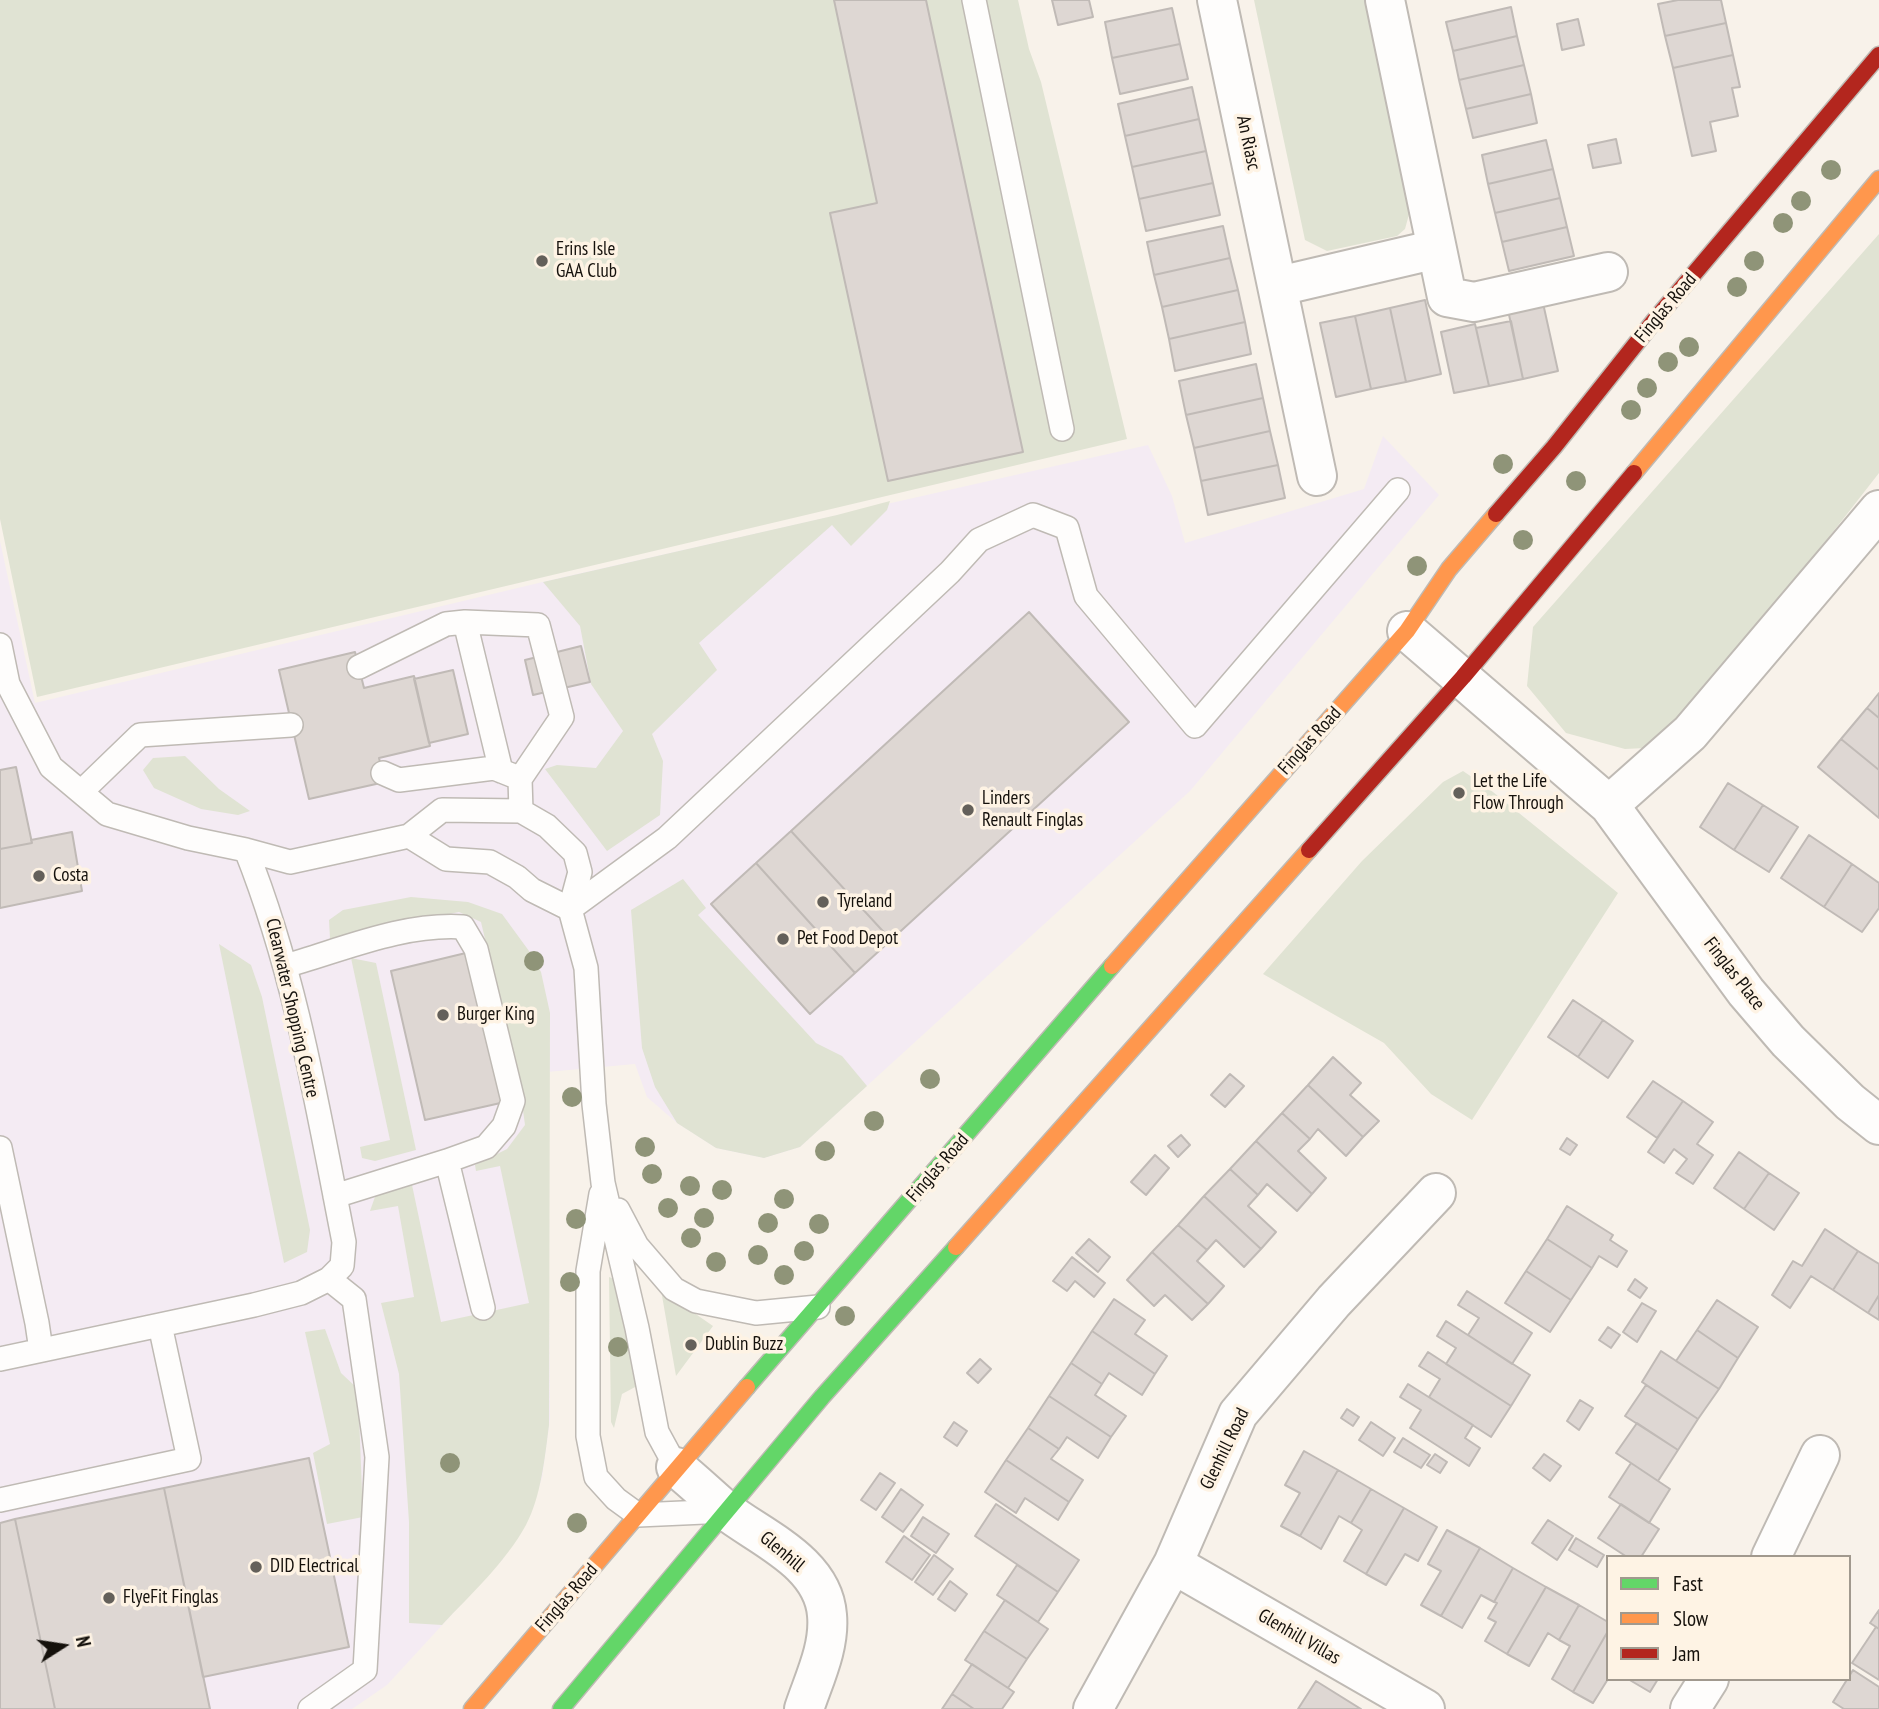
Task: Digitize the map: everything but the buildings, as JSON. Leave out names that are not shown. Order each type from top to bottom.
[{"type":"main road","name":"Finglas Road","points":[[472,1709],[676,1467],[818,1307],[1179,888],[1407,631],[1449,569],[1554,447],[1662,310],[1879,55]]},
{"type":"main road","points":[[561,1709],[831,1387],[1463,677],[1879,179]]},
{"type":"street","name":"An Riasc","points":[[1217,0],[1317,475]]},
{"type":"street","points":[[1385,0],[1447,297],[1474,302],[1608,272]]},
{"type":"street","points":[[1279,286],[1437,249]]},
{"type":"street","points":[[1407,631],[1609,805],[1690,733],[1879,510]]},
{"type":"street","name":"Finglas Place","points":[[1609,805],[1746,992],[1788,1041],[1850,1102],[1879,1125]]},
{"type":"street","name":"Glenhill Road","points":[[1093,1709],[1173,1564],[1238,1414],[1334,1301],[1436,1193]]},
{"type":"street","points":[[1772,1555],[1821,1455]]},
{"type":"street","name":"Glenhill","points":[[676,1467],[727,1511],[786,1551],[805,1569],[820,1590],[827,1613],[827,1639],[804,1709]]},
{"type":"street","name":"Glenhill Villas","points":[[1173,1564],[1425,1709]]},
{"type":"street","points":[[1690,1709],[1708,1681]]},
{"type":"lane","points":[[974,0],[1062,429]]},
{"type":"lane","points":[[570,909],[667,838],[950,572],[979,540],[1034,515],[1066,528],[1086,596],[1195,726],[1398,490]]},
{"type":"lane","points":[[465,622],[521,811]]},
{"type":"lane","points":[[359,667],[446,624],[465,622],[538,625],[562,717],[511,775]]},
{"type":"lane","points":[[0,645],[8,684],[51,767],[107,814],[188,838],[289,862],[409,836],[442,810],[521,811],[547,826],[575,853],[580,872],[570,909],[586,968],[594,1104],[603,1183],[637,1328],[657,1432],[676,1467]]},
{"type":"lane","points":[[81,792],[140,735],[291,725]]},
{"type":"lane","points":[[383,773],[399,780],[494,768],[511,775]]},
{"type":"lane","points":[[409,836],[446,859],[490,862],[517,877],[532,890],[570,909]]},
{"type":"lane","name":"Clearwater Shopping Centre","points":[[246,850],[267,904],[285,966],[344,1242],[342,1266],[329,1279]]},
{"type":"lane","points":[[285,966],[403,932],[444,926],[463,927],[476,949],[513,1101],[504,1126],[486,1147],[335,1196]]},
{"type":"lane","points":[[0,1148],[41,1350]]},
{"type":"lane","points":[[447,1161],[483,1308]]},
{"type":"lane","points":[[603,1183],[637,1246],[674,1289],[696,1301],[756,1313],[818,1307]]},
{"type":"lane","points":[[603,1183],[588,1270],[588,1436],[596,1477],[616,1499],[638,1515],[727,1511]]},
{"type":"lane","points":[[0,1359],[301,1293],[329,1279],[354,1299],[377,1457],[365,1670],[310,1709]]},
{"type":"lane","points":[[0,1500],[189,1459],[160,1325]]},
{"type":"shaded area","points":[[1383,436],[1439,495],[1190,791],[800,1147],[764,1158],[716,1148],[677,1123],[647,1097],[635,1064],[547,1072],[550,1419],[542,1478],[526,1524],[502,1560],[387,1685],[352,1709],[0,1709],[0,541],[35,703],[568,576],[1148,445],[1172,496],[1185,543],[1364,489]]},
{"type":"green space","name":"Erins Isle GAA Club","points":[[0,0],[1018,0],[1029,49],[1041,82],[1127,439],[37,697],[0,519]]},
{"type":"green space","points":[[1254,0],[1366,0],[1411,207],[1405,229],[1397,236],[1327,251],[1305,240]]},
{"type":"green space","points":[[1879,234],[1879,473],[1665,747],[1625,749],[1566,733],[1527,686],[1533,627]]},
{"type":"green space","points":[[890,501],[887,510],[851,546],[832,525],[699,643],[717,670],[652,734],[663,761],[660,815],[607,851],[545,769],[557,765],[596,768],[623,731],[591,684],[580,626],[543,582]]},
{"type":"green space","points":[[185,756],[219,789],[250,811],[238,815],[201,809],[154,788],[143,770],[153,758]]},
{"type":"green space","points":[[1463,771],[1488,788],[1618,893],[1472,1120],[1431,1094],[1384,1043],[1263,974],[1362,861],[1443,782]]},
{"type":"green space","points":[[683,879],[706,908],[698,915],[816,1043],[842,1056],[867,1086],[800,1147],[764,1158],[716,1148],[677,1123],[655,1087],[642,1048],[631,910]]},
{"type":"green space","points":[[411,897],[468,902],[502,914],[541,972],[550,1013],[549,1425],[542,1476],[531,1514],[518,1539],[487,1578],[442,1625],[409,1623],[409,1522],[399,1374],[381,1303],[414,1297],[398,1206],[370,1211],[376,1194],[412,1185],[441,1322],[529,1303],[500,1166],[476,1171],[475,1165],[507,1149],[525,1125],[520,1088],[481,922],[459,912],[330,939],[329,920],[343,910]]},
{"type":"green space","points":[[219,944],[251,965],[262,997],[310,1230],[307,1252],[284,1263]]},
{"type":"green space","points":[[351,958],[376,963],[416,1150],[375,1161],[362,1158],[360,1147],[390,1140]]},
{"type":"green space","points":[[609,1277],[622,1282],[637,1386],[622,1394],[614,1428],[611,1422]]},
{"type":"green space","points":[[661,1290],[713,1326],[676,1376]]},
{"type":"green space","points":[[325,1329],[341,1373],[358,1389],[363,1517],[327,1524],[313,1453],[330,1444],[305,1332]]},
{"type":"traffic: fast","points":[[747,1387],[1112,966]]},
{"type":"traffic: fast","points":[[561,1709],[822,1397],[956,1247]]},
{"type":"traffic: slow","points":[[1634,473],[1879,179]]},
{"type":"traffic: slow","points":[[1112,966],[1407,631],[1449,569],[1496,514]]},
{"type":"traffic: slow","points":[[956,1247],[1309,850]]},
{"type":"traffic: slow","points":[[472,1709],[747,1387]]},
{"type":"traffic: jam","points":[[1496,514],[1554,447],[1654,321],[1879,55]]},
{"type":"traffic: jam","points":[[1309,850],[1463,677],[1634,473]]},
{"type":"place","name":"Erins Isle GAA Club","points":[[542,261]]},
{"type":"place","name":"Let the Life Flow Through","points":[[1459,793]]},
{"type":"place","name":"Linders Renault Finglas","points":[[968,810]]},
{"type":"place","name":"Costa","points":[[39,876]]},
{"type":"place","name":"Tyreland","points":[[823,902]]},
{"type":"place","name":"Pet Food Depot","points":[[783,939]]},
{"type":"place","name":"Burger King","points":[[443,1015]]},
{"type":"place","name":"Dublin Buzz","points":[[691,1345]]},
{"type":"place","name":"DID Electrical","points":[[256,1567]]},
{"type":"place","name":"FlyeFit Finglas","points":[[109,1598]]}]
